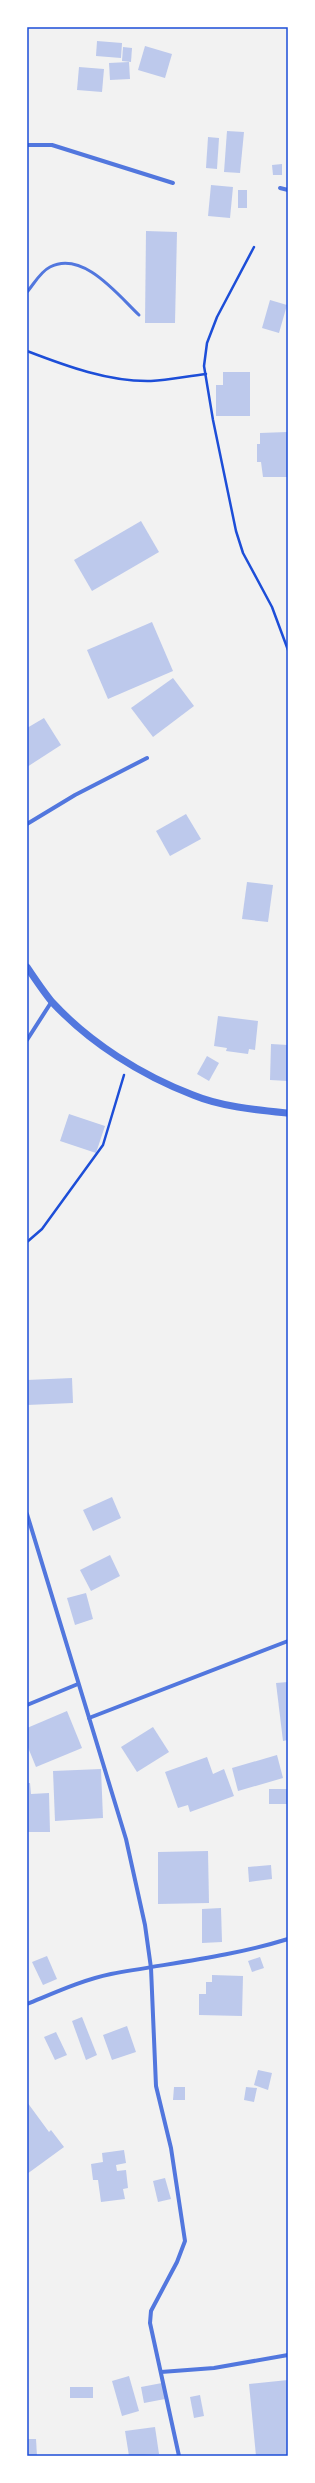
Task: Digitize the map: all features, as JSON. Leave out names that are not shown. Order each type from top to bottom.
[{"type":"street","points":[[27,145],[52,145],[173,183]]},
{"type":"street","points":[[280,188],[288,190]]},
{"type":"street","points":[[27,824],[75,795],[147,758]]},
{"type":"street","points":[[27,967],[52,1001],[84,1033],[127,1063],[193,1096],[250,1110],[288,1113]]},
{"type":"street","points":[[27,1040],[52,1001]]},
{"type":"street","points":[[27,1514],[135,1873],[151,1968],[156,2086],[172,2148],[185,2241],[177,2262],[151,2311],[150,2323],[179,2456]]},
{"type":"street","points":[[89,1718],[288,1641]]},
{"type":"street","points":[[27,1705],[78,1684]]},
{"type":"street","points":[[27,2004],[73,1986],[109,1975],[219,1956],[288,1939]]},
{"type":"street","points":[[161,2372],[214,2368],[288,2355]]},
{"type":"lane","points":[[27,292],[42,272],[51,266],[79,265],[112,289],[139,315]]},
{"type":"path","points":[[254,247],[217,317],[209,337],[204,366],[213,420],[243,553],[272,607],[288,650]]},
{"type":"path","points":[[27,351],[82,370],[126,380],[151,381],[206,374]]},
{"type":"path","points":[[27,1242],[42,1229],[103,1145],[127,1063]]},
{"type":"building","points":[[97,41],[122,43],[121,58],[96,56]]},
{"type":"building","points":[[145,46],[172,54],[165,78],[138,70]]},
{"type":"building","points":[[123,47],[132,48],[131,62],[122,61]]},
{"type":"building","points":[[129,62],[130,79],[110,80],[109,63]]},
{"type":"building","points":[[79,67],[104,69],[102,92],[77,90]]},
{"type":"building","points":[[227,131],[244,132],[240,173],[224,172]]},
{"type":"building","points":[[208,137],[219,138],[217,169],[206,168]]},
{"type":"building","points":[[282,164],[282,175],[273,175],[272,165]]},
{"type":"building","points":[[211,185],[233,187],[230,218],[208,216]]},
{"type":"building","points":[[238,190],[247,190],[247,208],[238,208]]},
{"type":"building","points":[[146,231],[177,232],[175,323],[145,323]]},
{"type":"building","points":[[270,300],[287,305],[279,333],[262,328]]},
{"type":"building","points":[[223,372],[250,372],[250,416],[216,416],[216,385],[223,385]]},
{"type":"building","points":[[287,432],[287,477],[263,477],[261,462],[257,462],[257,444],[260,444],[260,433]]},
{"type":"building","points":[[141,521],[159,552],[92,591],[74,560]]},
{"type":"building","points":[[152,622],[173,671],[108,699],[87,650]]},
{"type":"building","points":[[173,678],[194,706],[153,737],[131,708]]},
{"type":"building","points":[[44,718],[61,745],[27,767],[27,728]]},
{"type":"building","points":[[186,814],[201,839],[170,856],[156,831]]},
{"type":"building","points":[[247,882],[273,885],[268,922],[242,919]]},
{"type":"building","points":[[218,1016],[258,1021],[255,1050],[249,1049],[248,1054],[226,1051],[227,1048],[214,1046]]},
{"type":"building","points":[[271,1044],[288,1045],[288,1081],[270,1080]]},
{"type":"building","points":[[207,1056],[219,1063],[209,1081],[197,1074]]},
{"type":"building","points":[[69,1114],[105,1126],[96,1153],[60,1141]]},
{"type":"building","points":[[72,1378],[73,1403],[27,1405],[27,1380]]},
{"type":"building","points":[[112,1497],[121,1518],[93,1531],[83,1510]]},
{"type":"building","points":[[110,1555],[120,1576],[91,1591],[80,1570]]},
{"type":"building","points":[[86,1593],[93,1619],[75,1625],[67,1598]]},
{"type":"building","points":[[288,1682],[288,1740],[283,1741],[276,1683]]},
{"type":"building","points":[[67,1711],[82,1748],[36,1767],[27,1745],[27,1728]]},
{"type":"building","points":[[153,1727],[169,1752],[137,1772],[121,1747]]},
{"type":"building","points":[[277,1755],[283,1778],[238,1791],[232,1768]]},
{"type":"building","points":[[207,1757],[213,1774],[224,1769],[234,1796],[190,1812],[188,1805],[178,1808],[165,1772]]},
{"type":"building","points":[[101,1769],[103,1818],[55,1821],[53,1771]]},
{"type":"building","points":[[27,1783],[30,1783],[31,1794],[49,1793],[50,1832],[27,1832]]},
{"type":"building","points":[[269,1789],[287,1789],[287,1804],[269,1804]]},
{"type":"building","points":[[208,1851],[209,1903],[158,1904],[158,1852]]},
{"type":"building","points":[[271,1865],[272,1879],[249,1882],[248,1867]]},
{"type":"building","points":[[221,1908],[222,1942],[202,1943],[202,1909]]},
{"type":"building","points":[[47,1956],[57,1979],[43,1985],[32,1962]]},
{"type":"building","points":[[260,1957],[264,1968],[252,1972],[248,1961]]},
{"type":"building","points":[[212,1975],[243,1976],[242,2016],[199,2015],[199,1994],[206,1994],[206,1982],[212,1982]]},
{"type":"building","points":[[82,2017],[97,2055],[86,2060],[72,2021]]},
{"type":"building","points":[[127,2026],[136,2052],[112,2060],[103,2035]]},
{"type":"building","points":[[56,2032],[67,2055],[55,2060],[44,2037]]},
{"type":"building","points":[[258,2070],[272,2073],[268,2090],[254,2085]]},
{"type":"building","points":[[174,2087],[185,2087],[185,2100],[173,2100]]},
{"type":"building","points":[[246,2087],[257,2088],[254,2102],[244,2100]]},
{"type":"building","points":[[27,2102],[49,2132],[51,2130],[64,2147],[27,2174]]},
{"type":"building","points":[[124,2150],[126,2163],[116,2165],[117,2171],[126,2170],[128,2188],[123,2189],[125,2199],[101,2202],[98,2180],[93,2180],[91,2164],[103,2162],[102,2153]]},
{"type":"building","points":[[165,2178],[171,2199],[158,2202],[153,2181]]},
{"type":"building","points":[[129,2376],[139,2411],[122,2416],[112,2381]]},
{"type":"building","points":[[288,2380],[288,2456],[256,2456],[249,2384]]},
{"type":"building","points":[[162,2383],[165,2399],[144,2403],[141,2387]]},
{"type":"building","points":[[70,2387],[93,2387],[93,2398],[70,2398]]},
{"type":"building","points":[[200,2395],[204,2416],[194,2418],[190,2397]]},
{"type":"building","points":[[155,2427],[159,2454],[129,2456],[125,2431]]},
{"type":"building","points":[[27,2439],[36,2439],[37,2456],[27,2456]]}]
